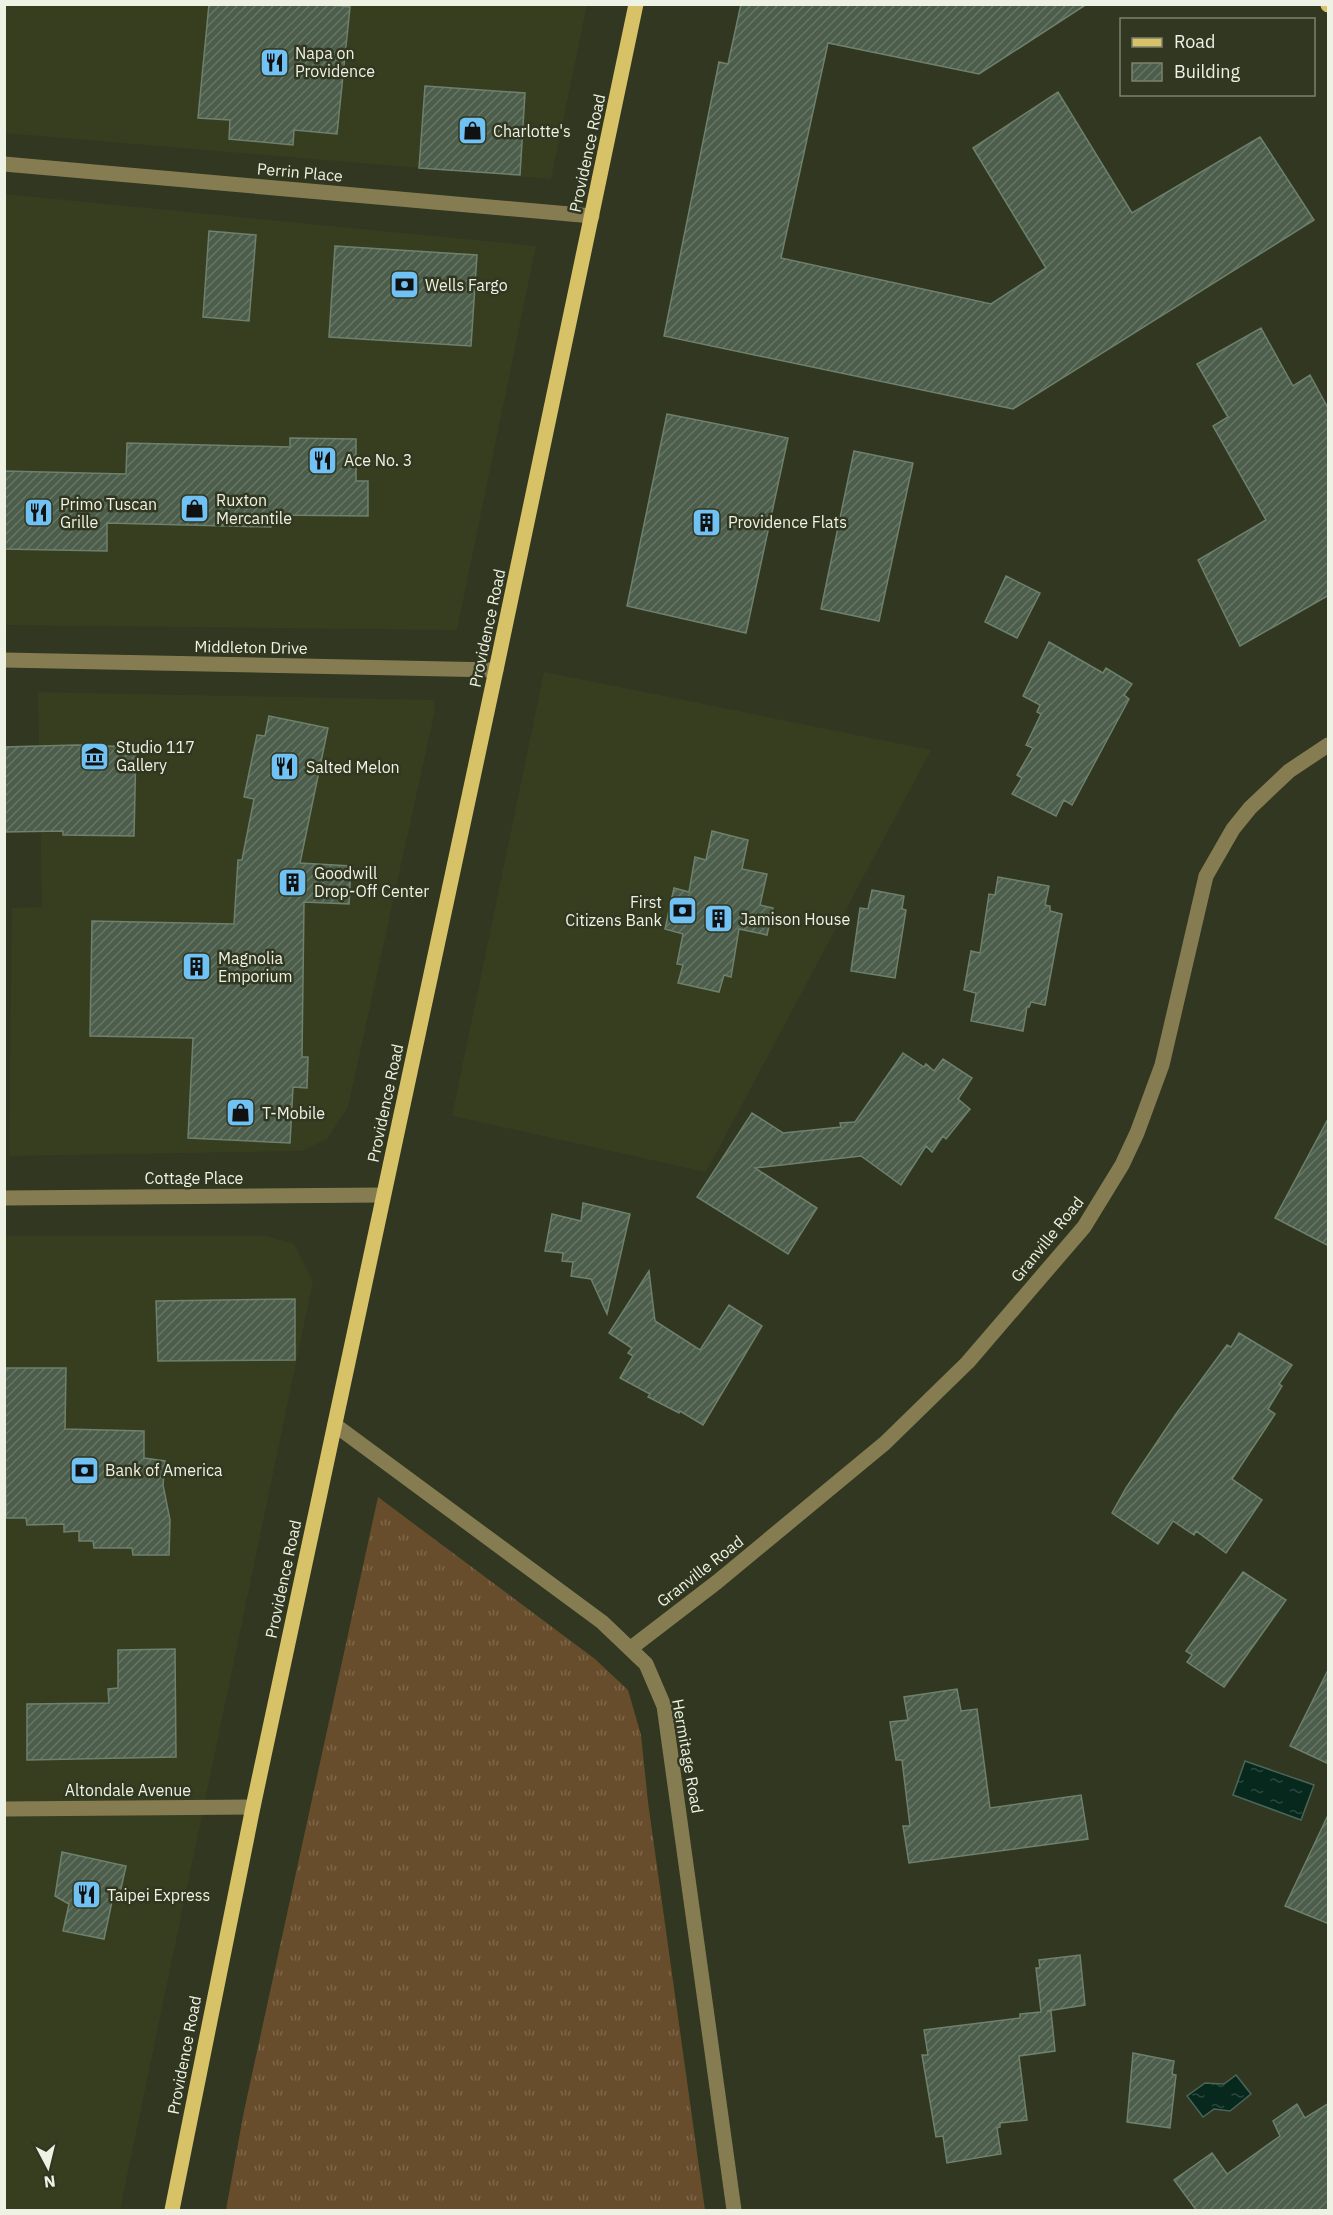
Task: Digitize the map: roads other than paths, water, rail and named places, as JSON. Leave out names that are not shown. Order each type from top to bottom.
[{"type":"main road","name":"Providence Road","points":[[172,2211],[253,1807],[636,4]]},
{"type":"street","name":"Perrin Place","points":[[4,164],[592,216]]},
{"type":"street","name":"Middleton Drive","points":[[4,660],[496,670]]},
{"type":"street","name":"Granville Road","points":[[631,1648],[717,1582],[885,1443],[968,1362],[1084,1227],[1122,1166],[1162,1065],[1206,876],[1233,829],[1250,808],[1289,771],[1329,745]]},
{"type":"street","name":"Cottage Place","points":[[4,1198],[383,1195]]},
{"type":"street","name":"Hermitage Road","points":[[335,1425],[602,1622],[646,1664],[664,1706],[734,2211]]},
{"type":"street","name":"Altondale Avenue","points":[[4,1809],[253,1807]]},
{"type":"water","points":[[1245,1761],[1314,1785],[1301,1820],[1233,1795]]},
{"type":"water","points":[[1236,2075],[1251,2094],[1230,2111],[1214,2109],[1203,2117],[1187,2096],[1205,2083],[1224,2084]]},
{"type":"place","name":"Napa on Providence","points":[[274,62]]},
{"type":"place","name":"Charlotte's","points":[[472,131]]},
{"type":"place","name":"Wells Fargo","points":[[404,285]]},
{"type":"place","name":"Ace No. 3","points":[[323,460]]},
{"type":"place","name":"Ruxton Mercantile","points":[[195,509]]},
{"type":"place","name":"Primo Tuscan Grille","points":[[39,513]]},
{"type":"place","name":"Providence Flats","points":[[707,522]]},
{"type":"place","name":"Studio 117 Gallery","points":[[95,756]]},
{"type":"place","name":"Salted Melon","points":[[285,767]]},
{"type":"place","name":"Goodwill Drop-Off Center","points":[[293,882]]},
{"type":"place","name":"First Citizens Bank","points":[[683,911]]},
{"type":"place","name":"Jamison House","points":[[719,919]]},
{"type":"place","name":"Magnolia Emporium","points":[[197,967]]},
{"type":"place","name":"T-Mobile","points":[[241,1113]]},
{"type":"place","name":"Bank of America","points":[[84,1470]]},
{"type":"place","name":"Taipei Express","points":[[86,1895]]}]
